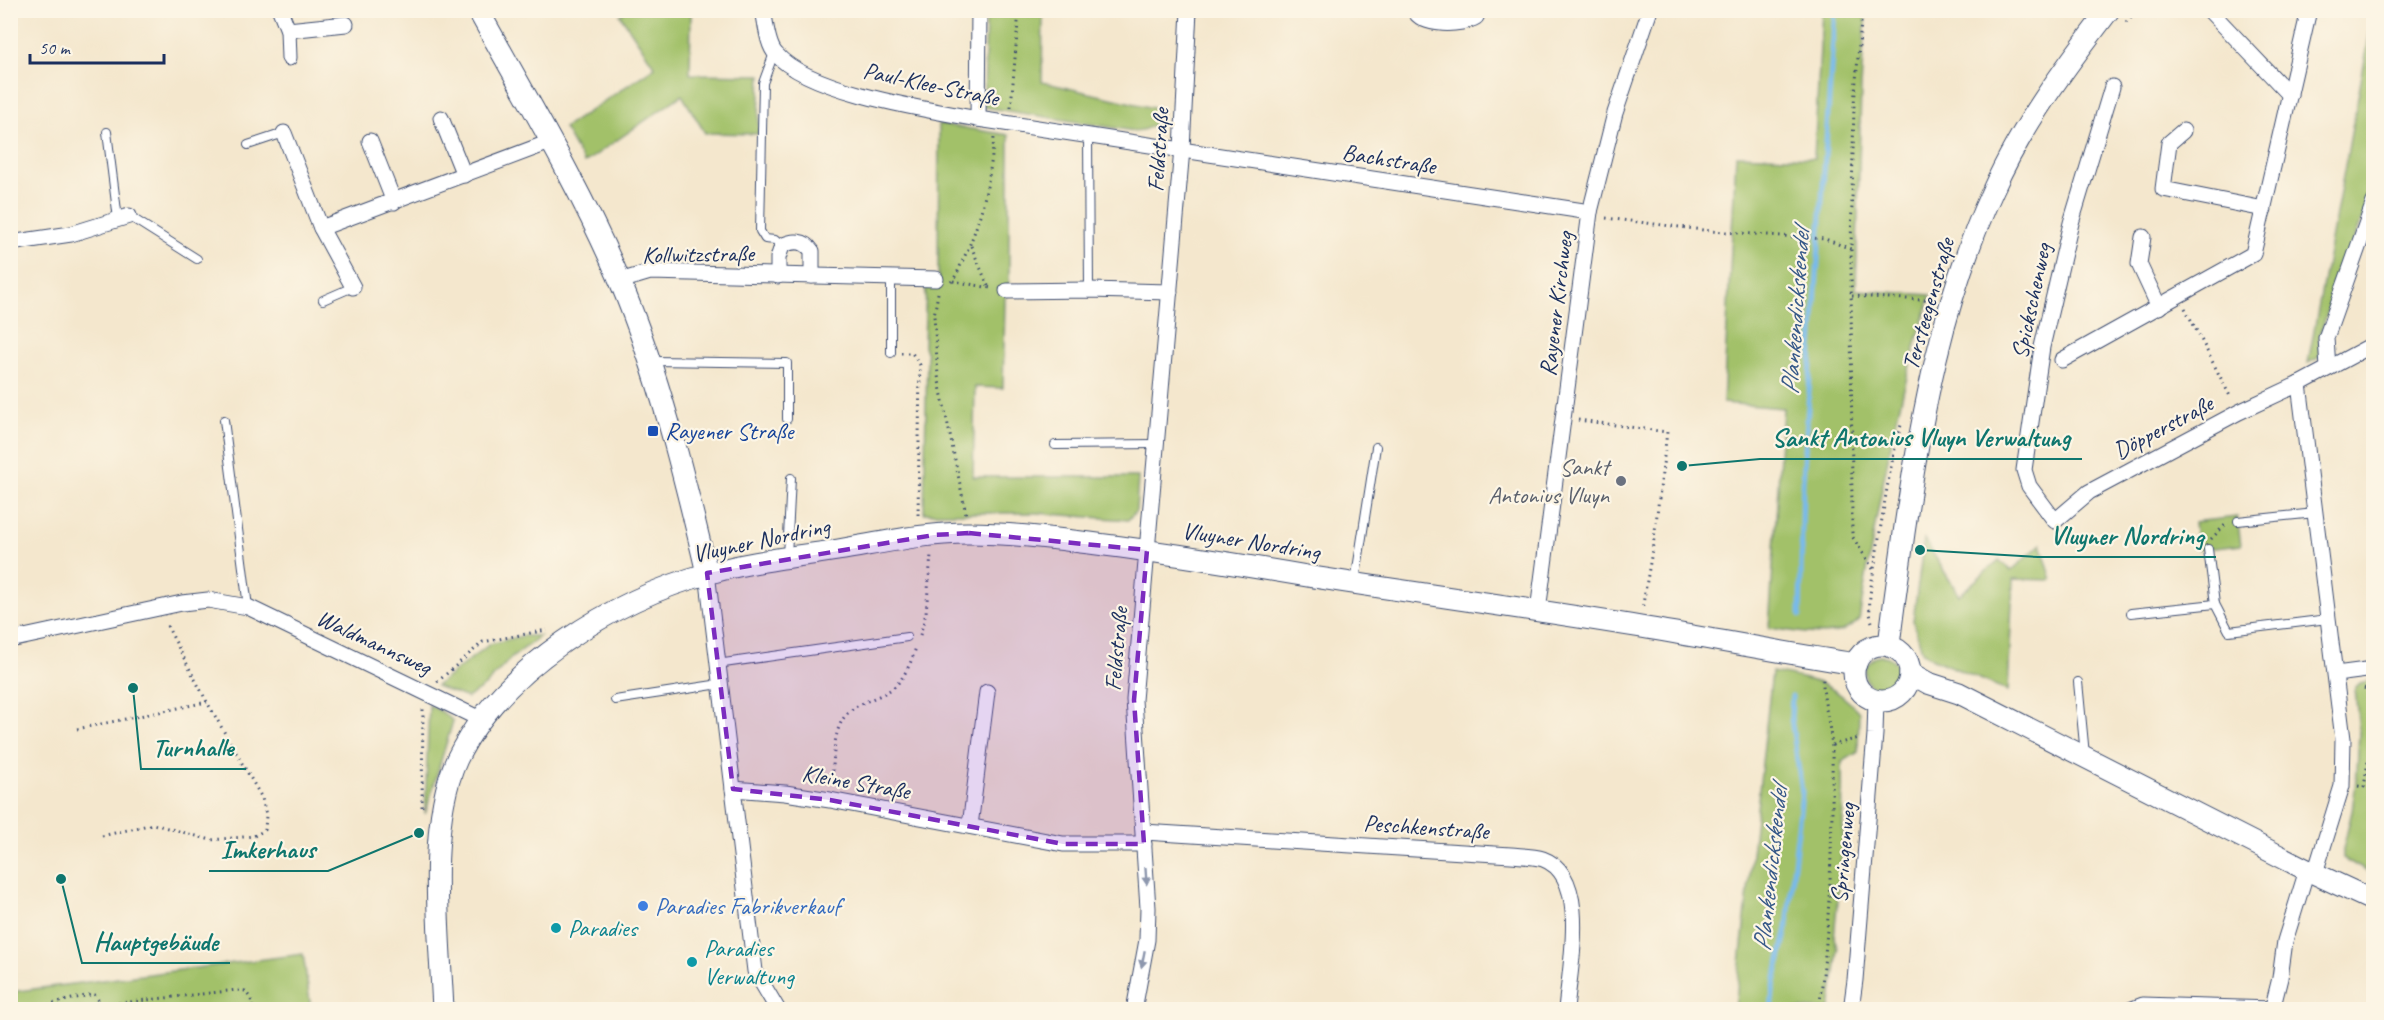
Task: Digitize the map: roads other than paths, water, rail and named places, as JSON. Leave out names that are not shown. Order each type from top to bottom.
[{"type":"street","points":[[280,10],[288,30],[289,58]]},
{"type":"street","points":[[478,10],[582,200],[620,281],[649,361],[707,573],[755,971],[778,1010]]},
{"type":"street","points":[[763,10],[774,53]]},
{"type":"street","points":[[978,119],[979,10]]},
{"type":"street","name":"Feldstraße","points":[[1134,1010],[1147,940],[1148,908],[1134,700],[1182,149],[1189,10]]},
{"type":"street","points":[[1414,10],[1418,17],[1426,22],[1460,22],[1476,17],[1479,10]]},
{"type":"street","name":"Rayener Kirchweg","points":[[1538,611],[1590,214],[1615,113],[1650,10]]},
{"type":"street","points":[[2209,10],[2290,95]]},
{"type":"street","points":[[2062,360],[2253,254],[2309,10]]},
{"type":"street","name":"Tersteegenstraße","points":[[1889,646],[1913,470],[1949,305],[1993,188],[2061,73],[2116,18]]},
{"type":"street","points":[[288,30],[346,24]]},
{"type":"street","name":"Paul-Klee-Straße","points":[[774,53],[802,75],[881,100],[978,119],[1182,149]]},
{"type":"street","name":"Spickschenweg","points":[[2055,520],[2028,486],[2024,470],[2045,335],[2071,223],[2112,87]]},
{"type":"street","points":[[441,118],[464,175]]},
{"type":"street","points":[[2183,131],[2169,143],[2163,189],[2264,209]]},
{"type":"street","points":[[284,133],[321,228],[353,287]]},
{"type":"street","points":[[370,141],[394,202]]},
{"type":"street","points":[[321,228],[550,142]]},
{"type":"street","name":"Bachstraße","points":[[1182,149],[1590,214]]},
{"type":"street","points":[[2328,368],[2325,338],[2373,202]]},
{"type":"street","points":[[10,243],[70,234],[124,217]]},
{"type":"street","points":[[2143,237],[2139,264],[2159,307]]},
{"type":"street","name":"Kollwitzstraße","points":[[778,276],[779,252],[782,246],[796,242],[809,246],[812,251],[812,276]]},
{"type":"street","name":"Kollwitzstraße","points":[[620,281],[650,272],[891,278],[942,283]]},
{"type":"street","points":[[1007,291],[1170,292]]},
{"type":"street","name":"Döpperstraße","points":[[2055,520],[2089,492],[2373,344]]},
{"type":"street","points":[[2130,1010],[2144,1005],[2272,1009],[2280,978],[2285,941],[2342,786],[2343,739],[2299,384]]},
{"type":"street","name":"Vluyner Nordring","points":[[443,1010],[437,851],[444,800],[456,762],[480,719],[515,681],[543,658],[606,615],[632,602],[707,573],[925,536],[969,533],[1042,537],[1147,550],[1638,626],[1856,664]]},
{"type":"street","name":"Waldmannsweg","points":[[10,640],[157,607],[208,600],[248,607],[480,719]]},
{"type":"street","points":[[1878,645],[1889,646],[1902,653],[1908,662],[1910,673],[1905,690],[1899,695],[1888,701],[1876,700],[1864,695],[1857,685],[1854,674],[1856,664],[1865,651],[1878,645]]},
{"type":"street","points":[[2336,674],[2373,669]]},
{"type":"street","points":[[1910,673],[1959,693],[2311,872],[2373,901]]},
{"type":"street","points":[[970,826],[987,692]]},
{"type":"street","name":"Springenweg","points":[[1851,1010],[1876,700]]},
{"type":"street","name":"Kleine Straße","points":[[733,789],[785,793],[830,800],[1063,844],[1144,838]]},
{"type":"street","name":"Peschkenstraße","points":[[1144,838],[1511,855],[1544,859],[1558,869],[1570,886],[1575,911],[1566,1010]]},
{"type":"lane","points":[[774,53],[763,83],[760,231],[765,239],[775,240],[782,246]]},
{"type":"lane","points":[[107,132],[124,217],[197,259]]},
{"type":"lane","points":[[248,145],[284,133]]},
{"type":"lane","points":[[1088,135],[1089,290]]},
{"type":"lane","points":[[891,278],[891,353]]},
{"type":"lane","points":[[323,300],[353,287]]},
{"type":"lane","points":[[649,361],[787,363],[787,419]]},
{"type":"lane","points":[[224,420],[248,607]]},
{"type":"lane","points":[[1055,445],[1156,444]]},
{"type":"lane","points":[[1355,584],[1376,447]]},
{"type":"lane","points":[[787,558],[791,478]]},
{"type":"lane","points":[[2238,521],[2315,513]]},
{"type":"lane","points":[[2208,549],[2215,604],[2229,631],[2328,619]]},
{"type":"lane","points":[[2131,613],[2215,604]]},
{"type":"lane","points":[[717,663],[907,637]]},
{"type":"lane","points":[[2079,682],[2085,756]]},
{"type":"lane","points":[[615,700],[720,684]]},
{"type":"waterway","name":"Plankendickskendel","points":[[1800,616],[1803,480],[1835,10]]},
{"type":"waterway","name":"Plankendickskendel","points":[[1771,1010],[1787,928],[1802,792],[1791,718],[1792,696]]},
{"type":"place","name":"Rayener Straße","points":[[653,431]]},
{"type":"place","name":"Sankt Antonius Vluyn Verwaltung","points":[[1682,466]]},
{"type":"place","name":"Sankt Antonius Vluyn","points":[[1621,481]]},
{"type":"place","name":"Vluyner Nordring","points":[[1920,550]]},
{"type":"place","name":"Turnhalle","points":[[133,688]]},
{"type":"place","name":"Imkerhaus","points":[[419,833]]},
{"type":"place","name":"Hauptgebäude","points":[[61,879]]},
{"type":"place","name":"Paradies Fabrikverkauf","points":[[643,906]]},
{"type":"place","name":"Paradies","points":[[556,928]]},
{"type":"place","name":"Paradies Verwaltung","points":[[692,962]]}]
